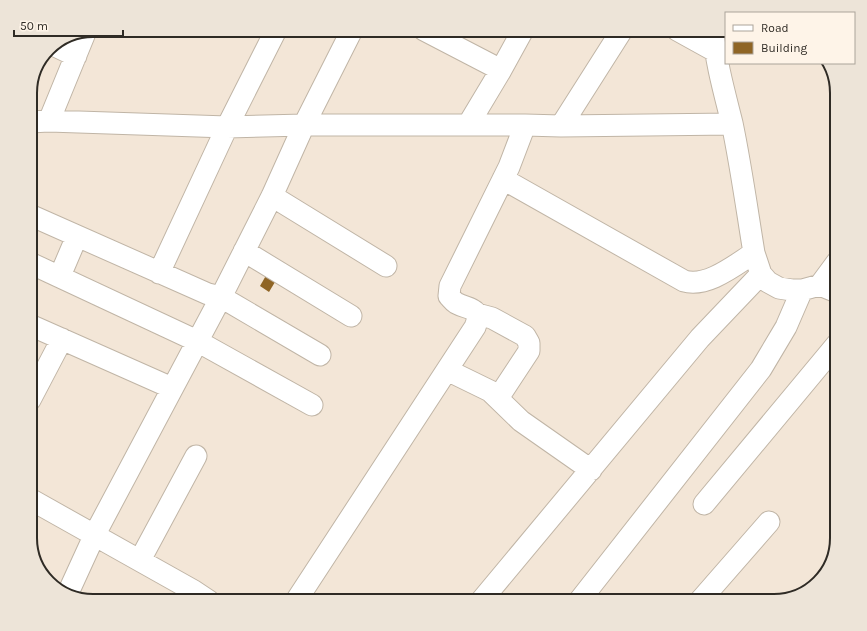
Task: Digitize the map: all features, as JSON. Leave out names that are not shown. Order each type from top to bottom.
[{"type":"street","points":[[159,273],[227,127],[272,37]]},
{"type":"street","points":[[70,589],[95,534],[221,297],[272,196],[304,125],[348,37]]},
{"type":"street","points":[[437,37],[501,70]]},
{"type":"street","points":[[468,125],[519,37]]},
{"type":"street","points":[[561,126],[618,37]]},
{"type":"street","points":[[690,37],[715,51]]},
{"type":"street","points":[[714,37],[722,87],[732,124],[754,253],[761,274],[768,282],[780,288],[792,290],[820,289]]},
{"type":"street","points":[[83,38],[76,56],[40,121],[227,127],[304,125],[561,126],[732,124]]},
{"type":"street","points":[[60,48],[76,56]]},
{"type":"street","points":[[498,398],[529,351],[529,343],[525,336],[492,318],[477,314],[474,311],[454,302],[449,296],[450,286],[503,179],[525,125]]},
{"type":"street","points":[[503,179],[684,281],[697,283],[709,279],[754,253]]},
{"type":"street","points":[[272,196],[386,266]]},
{"type":"street","points":[[37,218],[159,273],[208,294],[221,297],[320,355]]},
{"type":"street","points":[[60,276],[77,236]]},
{"type":"street","points":[[244,251],[351,316]]},
{"type":"street","points":[[37,266],[197,341],[312,405]]},
{"type":"street","points":[[584,594],[761,369],[786,327],[820,289],[830,273]]},
{"type":"street","points":[[487,594],[700,338],[761,274]]},
{"type":"street","points":[[301,594],[475,327],[478,319],[477,314]]},
{"type":"street","points":[[37,328],[172,388]]},
{"type":"street","points":[[37,387],[62,339]]},
{"type":"street","points":[[704,504],[830,352]]},
{"type":"street","points":[[447,370],[490,391],[521,421],[591,470]]},
{"type":"street","points":[[140,560],[196,456]]},
{"type":"street","points":[[37,503],[95,534],[198,594]]},
{"type":"street","points":[[706,594],[769,522]]},
{"type":"building","points":[[268,272],[278,277],[269,292],[260,286]]}]
